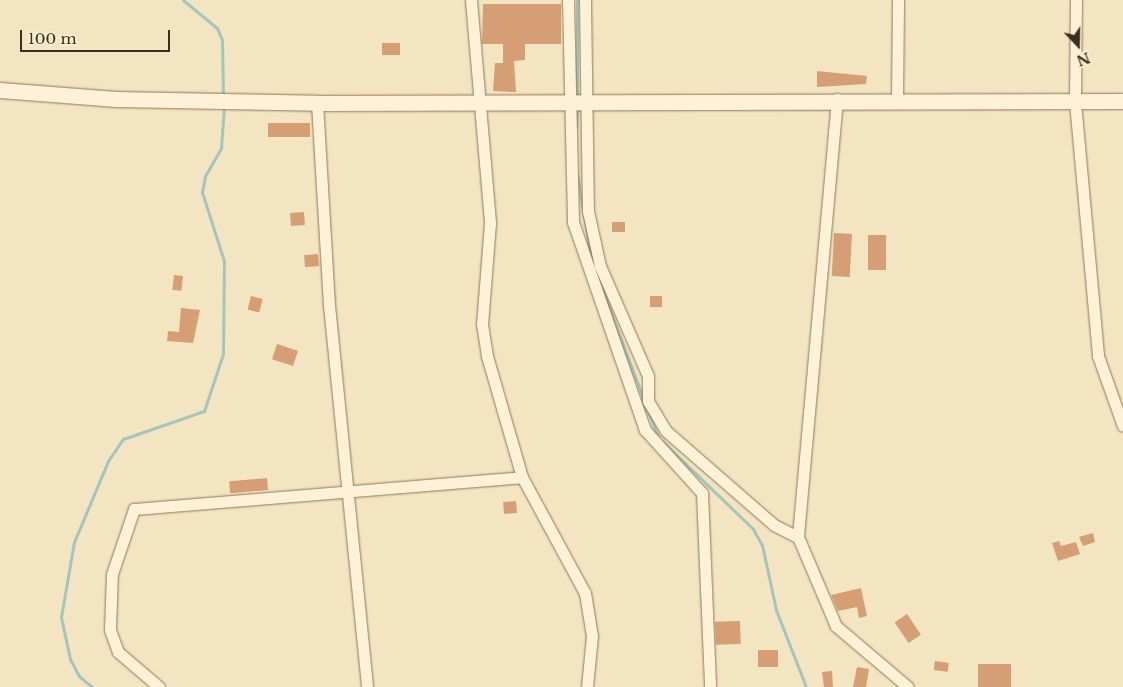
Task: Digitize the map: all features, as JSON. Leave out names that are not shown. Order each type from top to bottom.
[{"type":"street","points":[[471,0],[477,101],[490,223],[482,324],[522,477],[585,593],[592,636],[587,687]]},
{"type":"street","points":[[568,0],[568,101],[573,222],[584,260],[645,430],[702,492],[710,687]]},
{"type":"street","points":[[585,0],[584,102],[588,211],[600,266],[648,376],[648,401],[666,431],[774,525],[798,537]]},
{"type":"street","points":[[897,100],[898,0]]},
{"type":"street","points":[[1076,0],[1075,102],[1098,356],[1123,426]]},
{"type":"street","points":[[0,90],[116,99],[318,103],[837,99],[1123,101]]},
{"type":"street","points":[[837,99],[798,537],[836,626],[908,687]]},
{"type":"street","points":[[318,103],[329,305],[367,687]]},
{"type":"street","points":[[159,687],[118,652],[110,630],[112,574],[134,510],[522,477]]},
{"type":"building","points":[[483,4],[561,4],[561,44],[525,44],[525,60],[514,61],[516,92],[493,91],[495,63],[503,63],[503,44],[482,44]]},
{"type":"building","points":[[382,43],[400,43],[400,55],[382,55]]},
{"type":"building","points":[[817,71],[867,76],[866,84],[817,87]]},
{"type":"building","points":[[268,123],[310,123],[310,137],[268,137]]},
{"type":"building","points":[[304,212],[305,225],[291,226],[290,213]]},
{"type":"building","points":[[612,222],[625,222],[625,232],[612,232]]},
{"type":"building","points":[[834,233],[852,234],[850,277],[832,276]]},
{"type":"building","points":[[868,235],[886,235],[886,270],[868,270]]},
{"type":"building","points":[[318,254],[319,266],[305,267],[304,255]]},
{"type":"building","points":[[174,275],[183,276],[181,291],[172,290]]},
{"type":"building","points":[[251,296],[263,299],[259,312],[248,310]]},
{"type":"building","points":[[650,296],[662,296],[662,307],[650,307]]},
{"type":"building","points":[[181,308],[200,310],[193,343],[167,341],[168,331],[179,332]]},
{"type":"building","points":[[277,344],[298,351],[293,366],[272,359]]},
{"type":"building","points":[[267,478],[268,490],[230,493],[229,481]]},
{"type":"building","points":[[516,501],[517,513],[504,514],[503,502]]},
{"type":"building","points":[[1093,533],[1095,542],[1083,546],[1079,537]]},
{"type":"building","points":[[1059,541],[1061,546],[1076,542],[1080,554],[1058,561],[1052,543]]},
{"type":"building","points":[[861,588],[867,616],[859,618],[857,607],[838,611],[831,595]]},
{"type":"building","points":[[907,614],[921,635],[909,643],[895,622]]},
{"type":"building","points":[[740,621],[741,644],[716,645],[715,622]]},
{"type":"building","points":[[758,650],[778,650],[778,667],[758,667]]},
{"type":"building","points":[[935,661],[949,663],[948,672],[934,670]]},
{"type":"building","points":[[978,664],[1011,664],[1011,687],[978,687]]},
{"type":"building","points":[[857,667],[869,669],[866,687],[853,687]]},
{"type":"building","points":[[832,671],[833,687],[824,687],[822,672]]},
{"type":"waterway","points":[[183,0],[217,28],[222,40],[223,97]]},
{"type":"waterway","points":[[577,0],[577,98]]},
{"type":"waterway","points":[[92,687],[79,676],[70,659],[61,617],[74,542],[108,461],[123,439],[204,411],[223,354],[224,261],[202,192],[205,176],[221,148],[224,106]]},
{"type":"waterway","points":[[576,128],[577,107]]},
{"type":"waterway","points":[[577,174],[591,257]]},
{"type":"waterway","points":[[602,289],[658,437]]},
{"type":"waterway","points":[[662,441],[753,529],[762,545],[776,610],[806,687]]}]
